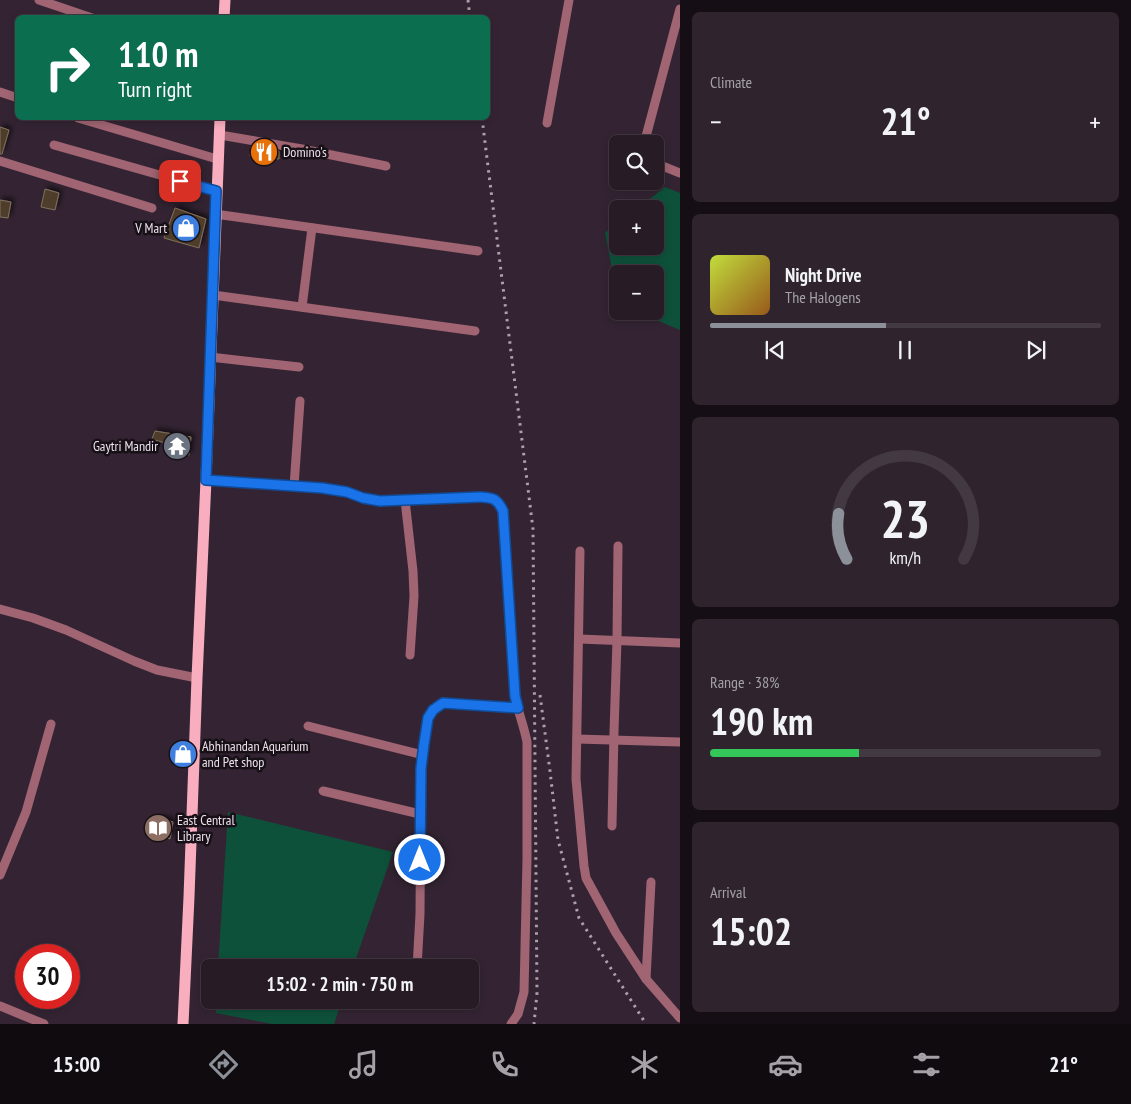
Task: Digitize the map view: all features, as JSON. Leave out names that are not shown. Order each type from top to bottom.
[{"type":"main road","points":[[224,15],[225,0]]},
{"type":"main road","points":[[183,1024],[190,897],[196,678],[220,120]]},
{"type":"street","points":[[39,0],[83,15]]},
{"type":"street","points":[[547,123],[569,0]]},
{"type":"street","points":[[646,135],[680,9]]},
{"type":"street","points":[[0,92],[15,97]]},
{"type":"street","points":[[85,120],[217,159]]},
{"type":"street","points":[[220,135],[386,166]]},
{"type":"street","points":[[54,144],[216,191]]},
{"type":"street","points":[[0,161],[152,208]]},
{"type":"street","points":[[664,167],[680,173]]},
{"type":"street","points":[[216,214],[478,251]]},
{"type":"street","points":[[302,307],[312,228]]},
{"type":"street","points":[[213,295],[475,331]]},
{"type":"street","points":[[210,357],[299,367]]},
{"type":"street","points":[[294,486],[300,401]]},
{"type":"street","points":[[206,480],[347,492],[380,501],[480,497],[492,498],[499,503],[503,511],[515,696],[526,742],[527,879],[524,992],[518,1014],[511,1024]]},
{"type":"street","points":[[405,500],[414,596],[410,655]]},
{"type":"street","points":[[612,826],[618,640],[618,546]]},
{"type":"street","points":[[580,551],[576,779],[586,878],[616,933],[646,979],[680,1018]]},
{"type":"street","points":[[0,609],[66,630],[157,670],[196,678]]},
{"type":"street","points":[[579,639],[680,642]]},
{"type":"street","points":[[418,959],[420,914],[421,768],[428,718],[433,710],[443,703],[518,708]]},
{"type":"street","points":[[0,875],[26,812],[51,724]]},
{"type":"street","points":[[308,726],[423,755]]},
{"type":"street","points":[[577,739],[680,742]]},
{"type":"street","points":[[323,791],[420,814]]},
{"type":"street","points":[[646,979],[651,882]]},
{"type":"street","points":[[0,1006],[44,1024]]},
{"type":"green space","points":[[664,188],[680,193],[680,330],[656,320],[664,320],[664,265],[611,265],[609,255],[664,255],[664,200],[648,200],[661,190],[664,190]]},
{"type":"green space","points":[[609,230],[609,254],[605,233]]},
{"type":"green space","points":[[228,812],[393,852],[356,959],[219,959]]},
{"type":"green space","points":[[216,1009],[339,1009],[334,1024],[272,1024],[216,1013]]},
{"type":"building","points":[[0,127],[9,130],[2,154],[0,154]]},
{"type":"building","name":"Domino's","points":[[251,147],[279,151],[279,159],[250,156]]},
{"type":"building","points":[[45,189],[59,193],[55,210],[41,207]]},
{"type":"building","points":[[0,200],[11,202],[8,218],[0,217]]},
{"type":"building","name":"V Mart","points":[[175,208],[206,219],[199,248],[164,238]]},
{"type":"building","name":"Gaytri Mandir","points":[[155,431],[191,437],[189,455],[165,449],[165,443],[152,439]]},
{"type":"building","name":"East Central Library","points":[[160,818],[173,822],[170,839],[151,832]]},
{"type":"railway","points":[[468,0],[470,15]]},
{"type":"railway","points":[[482,120],[533,529],[537,993],[534,1024]]},
{"type":"railway","points":[[540,695],[558,840],[579,918],[646,1024]]},
{"type":"place","name":"Domino's","points":[[264,152]]},
{"type":"place","name":"V Mart","points":[[186,228]]},
{"type":"place","name":"Gaytri Mandir","points":[[177,446]]},
{"type":"place","name":"Abhinandan Aquarium and Pet shop","points":[[183,754]]},
{"type":"place","name":"East Central Library","points":[[158,828]]},
{"type":"route","points":[[180,181],[216,191],[206,480],[322,488],[347,492],[363,498],[380,501],[492,498],[499,503],[503,511],[515,696],[518,708],[443,703],[433,710],[428,718],[421,768],[420,860]]}]
